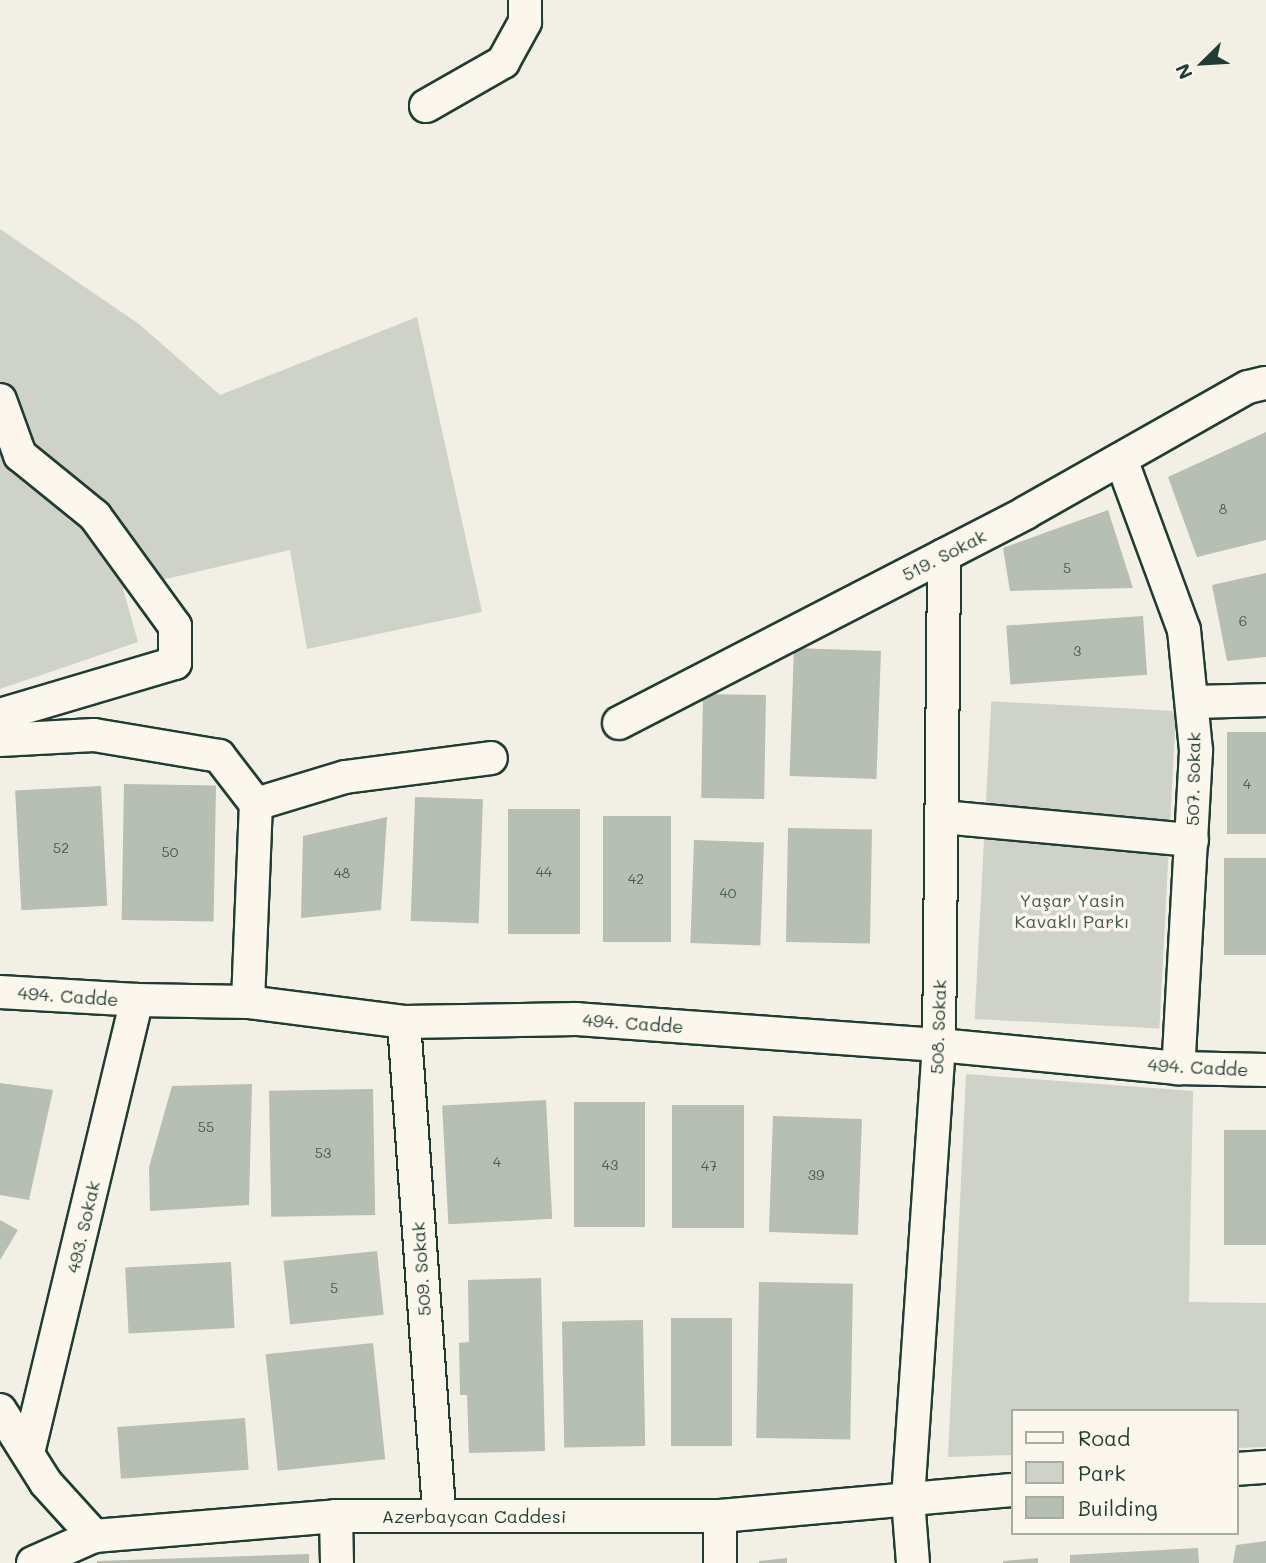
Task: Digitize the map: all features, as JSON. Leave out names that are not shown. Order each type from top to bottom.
[{"type":"street","points":[[426,106],[503,62],[525,22],[525,0]]},
{"type":"street","name":"519. Sokak","points":[[619,723],[944,555],[1248,387],[1266,383]]},
{"type":"street","points":[[0,400],[20,456],[95,516],[175,626],[175,663],[0,715]]},
{"type":"street","name":"507. Sokak","points":[[1121,459],[1184,630],[1192,702],[1196,751],[1178,1068]]},
{"type":"street","name":"508. Sokak","points":[[913,1563],[908,1499],[939,1045],[944,555]]},
{"type":"street","points":[[1192,702],[1266,701]]},
{"type":"street","points":[[0,740],[94,735],[219,755],[256,804],[248,1002]]},
{"type":"street","points":[[256,804],[345,777],[491,758]]},
{"type":"street","points":[[942,817],[1192,840]]},
{"type":"street","name":"494. Cadde","points":[[0,992],[137,1000],[248,1002],[404,1022],[576,1019],[939,1045],[1178,1068],[1266,1070]]},
{"type":"street","name":"493. Sokak","points":[[28,1453],[137,1000]]},
{"type":"street","name":"509. Sokak","points":[[404,1022],[439,1516]]},
{"type":"street","points":[[0,1409],[46,1483],[94,1536]]},
{"type":"street","points":[[1238,1469],[1266,1467]]},
{"type":"street","name":"Azerbaycan Caddesi","points":[[33,1563],[94,1536],[336,1516],[720,1516],[1010,1490]]},
{"type":"street","points":[[336,1516],[337,1563]]},
{"type":"street","points":[[720,1516],[720,1563]]},
{"type":"green space","points":[[0,229],[139,324],[220,395],[417,317],[482,612],[307,649],[290,550],[123,589],[138,642],[0,689]]},
{"type":"green space","name":"Yaşar Yasin Kavaklı Parkı","points":[[991,701],[1176,711],[1159,1029],[975,1019]]},
{"type":"green space","points":[[966,1074],[1193,1091],[1189,1302],[1266,1303],[1266,1447],[1238,1448],[1238,1409],[1010,1409],[1010,1455],[948,1457]]},
{"type":"building","points":[[1266,432],[1266,540],[1197,557],[1168,477]]},
{"type":"building","points":[[1108,510],[1133,588],[1010,591],[1003,548]]},
{"type":"building","points":[[1266,573],[1266,657],[1227,661],[1212,585]]},
{"type":"building","points":[[1143,616],[1147,675],[1010,684],[1006,626]]},
{"type":"building","points":[[794,648],[881,651],[876,779],[790,776]]},
{"type":"building","points":[[703,694],[766,695],[764,799],[701,798]]},
{"type":"building","points":[[1227,732],[1266,732],[1266,834],[1227,834]]},
{"type":"building","points":[[124,784],[216,786],[214,922],[122,920]]},
{"type":"building","points":[[101,786],[107,906],[21,910],[15,791]]},
{"type":"building","points":[[415,797],[483,799],[479,923],[411,921]]},
{"type":"building","points":[[508,809],[580,809],[580,934],[508,934]]},
{"type":"building","points":[[603,816],[671,816],[671,942],[603,942]]},
{"type":"building","points":[[387,817],[381,910],[301,918],[303,836]]},
{"type":"building","points":[[788,828],[872,829],[870,943],[786,942]]},
{"type":"building","points":[[694,840],[764,842],[760,945],[690,943]]},
{"type":"building","points":[[1224,858],[1266,858],[1266,955],[1224,955]]},
{"type":"building","points":[[0,1083],[53,1090],[29,1200],[0,1195]]},
{"type":"building","points":[[252,1084],[249,1205],[150,1211],[149,1167],[172,1086]]},
{"type":"building","points":[[373,1089],[375,1215],[271,1217],[269,1091]]},
{"type":"building","points":[[546,1100],[552,1219],[448,1224],[442,1105]]},
{"type":"building","points":[[574,1102],[645,1102],[645,1227],[574,1227]]},
{"type":"building","points":[[672,1105],[744,1105],[744,1228],[672,1228]]},
{"type":"building","points":[[773,1116],[862,1119],[858,1235],[769,1232]]},
{"type":"building","points":[[1224,1130],[1266,1130],[1266,1245],[1224,1245]]},
{"type":"building","points":[[0,1220],[18,1230],[0,1260]]},
{"type":"building","points":[[377,1251],[384,1315],[290,1324],[284,1261]]},
{"type":"building","points":[[231,1262],[234,1328],[129,1333],[125,1268]]},
{"type":"building","points":[[541,1278],[545,1451],[469,1453],[467,1395],[460,1395],[459,1343],[469,1342],[468,1280]]},
{"type":"building","points":[[759,1282],[853,1284],[850,1440],[756,1438]]},
{"type":"building","points":[[671,1318],[732,1318],[732,1446],[671,1446]]},
{"type":"building","points":[[643,1320],[645,1446],[564,1447],[562,1321]]},
{"type":"building","points":[[373,1343],[385,1459],[278,1471],[266,1354]]},
{"type":"building","points":[[245,1418],[249,1470],[121,1479],[117,1427]]},
{"type":"building","points":[[1266,1541],[1266,1563],[1233,1563],[1236,1545]]},
{"type":"building","points":[[1198,1548],[1199,1563],[1070,1563],[1070,1555]]},
{"type":"building","points":[[309,1554],[309,1563],[97,1563],[97,1561]]},
{"type":"building","points":[[787,1558],[787,1563],[759,1563],[759,1561]]},
{"type":"building","points":[[1038,1558],[1038,1563],[1003,1563],[1003,1561]]}]
